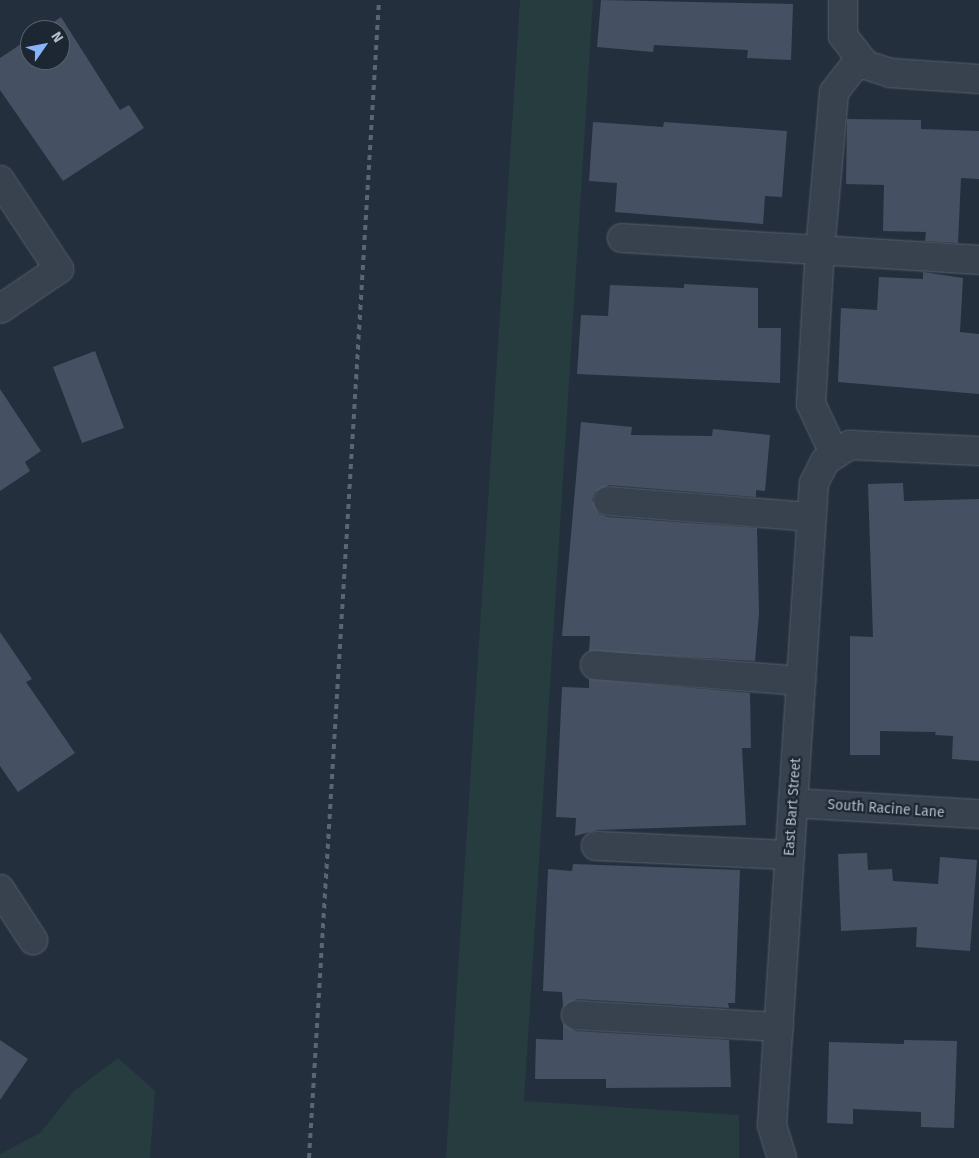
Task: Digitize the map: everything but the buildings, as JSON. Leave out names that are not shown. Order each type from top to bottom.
[{"type":"street","points":[[843,0],[843,36],[859,60],[882,72],[979,79]]},
{"type":"street","points":[[859,60],[834,92],[820,250],[811,404],[831,455],[867,444],[979,451]]},
{"type":"street","points":[[0,180],[59,268],[0,309]]},
{"type":"street","points":[[622,238],[979,260]]},
{"type":"street","name":"East Bart Street","points":[[782,1158],[772,1125],[811,517],[814,483],[831,455]]},
{"type":"street","points":[[608,501],[811,517]]},
{"type":"street","points":[[595,665],[801,681]]},
{"type":"street","name":"South Racine Lane","points":[[794,803],[979,814]]},
{"type":"street","points":[[596,846],[790,856]]},
{"type":"street","points":[[0,889],[33,940]]},
{"type":"street","points":[[576,1014],[779,1027]]},
{"type":"green space","points":[[520,0],[593,0],[524,1101],[739,1115],[739,1158],[446,1158]]},
{"type":"green space","points":[[118,1058],[155,1091],[150,1158],[0,1158],[0,1154],[40,1133],[74,1091]]},
{"type":"railway","points":[[309,1158],[379,0]]}]
